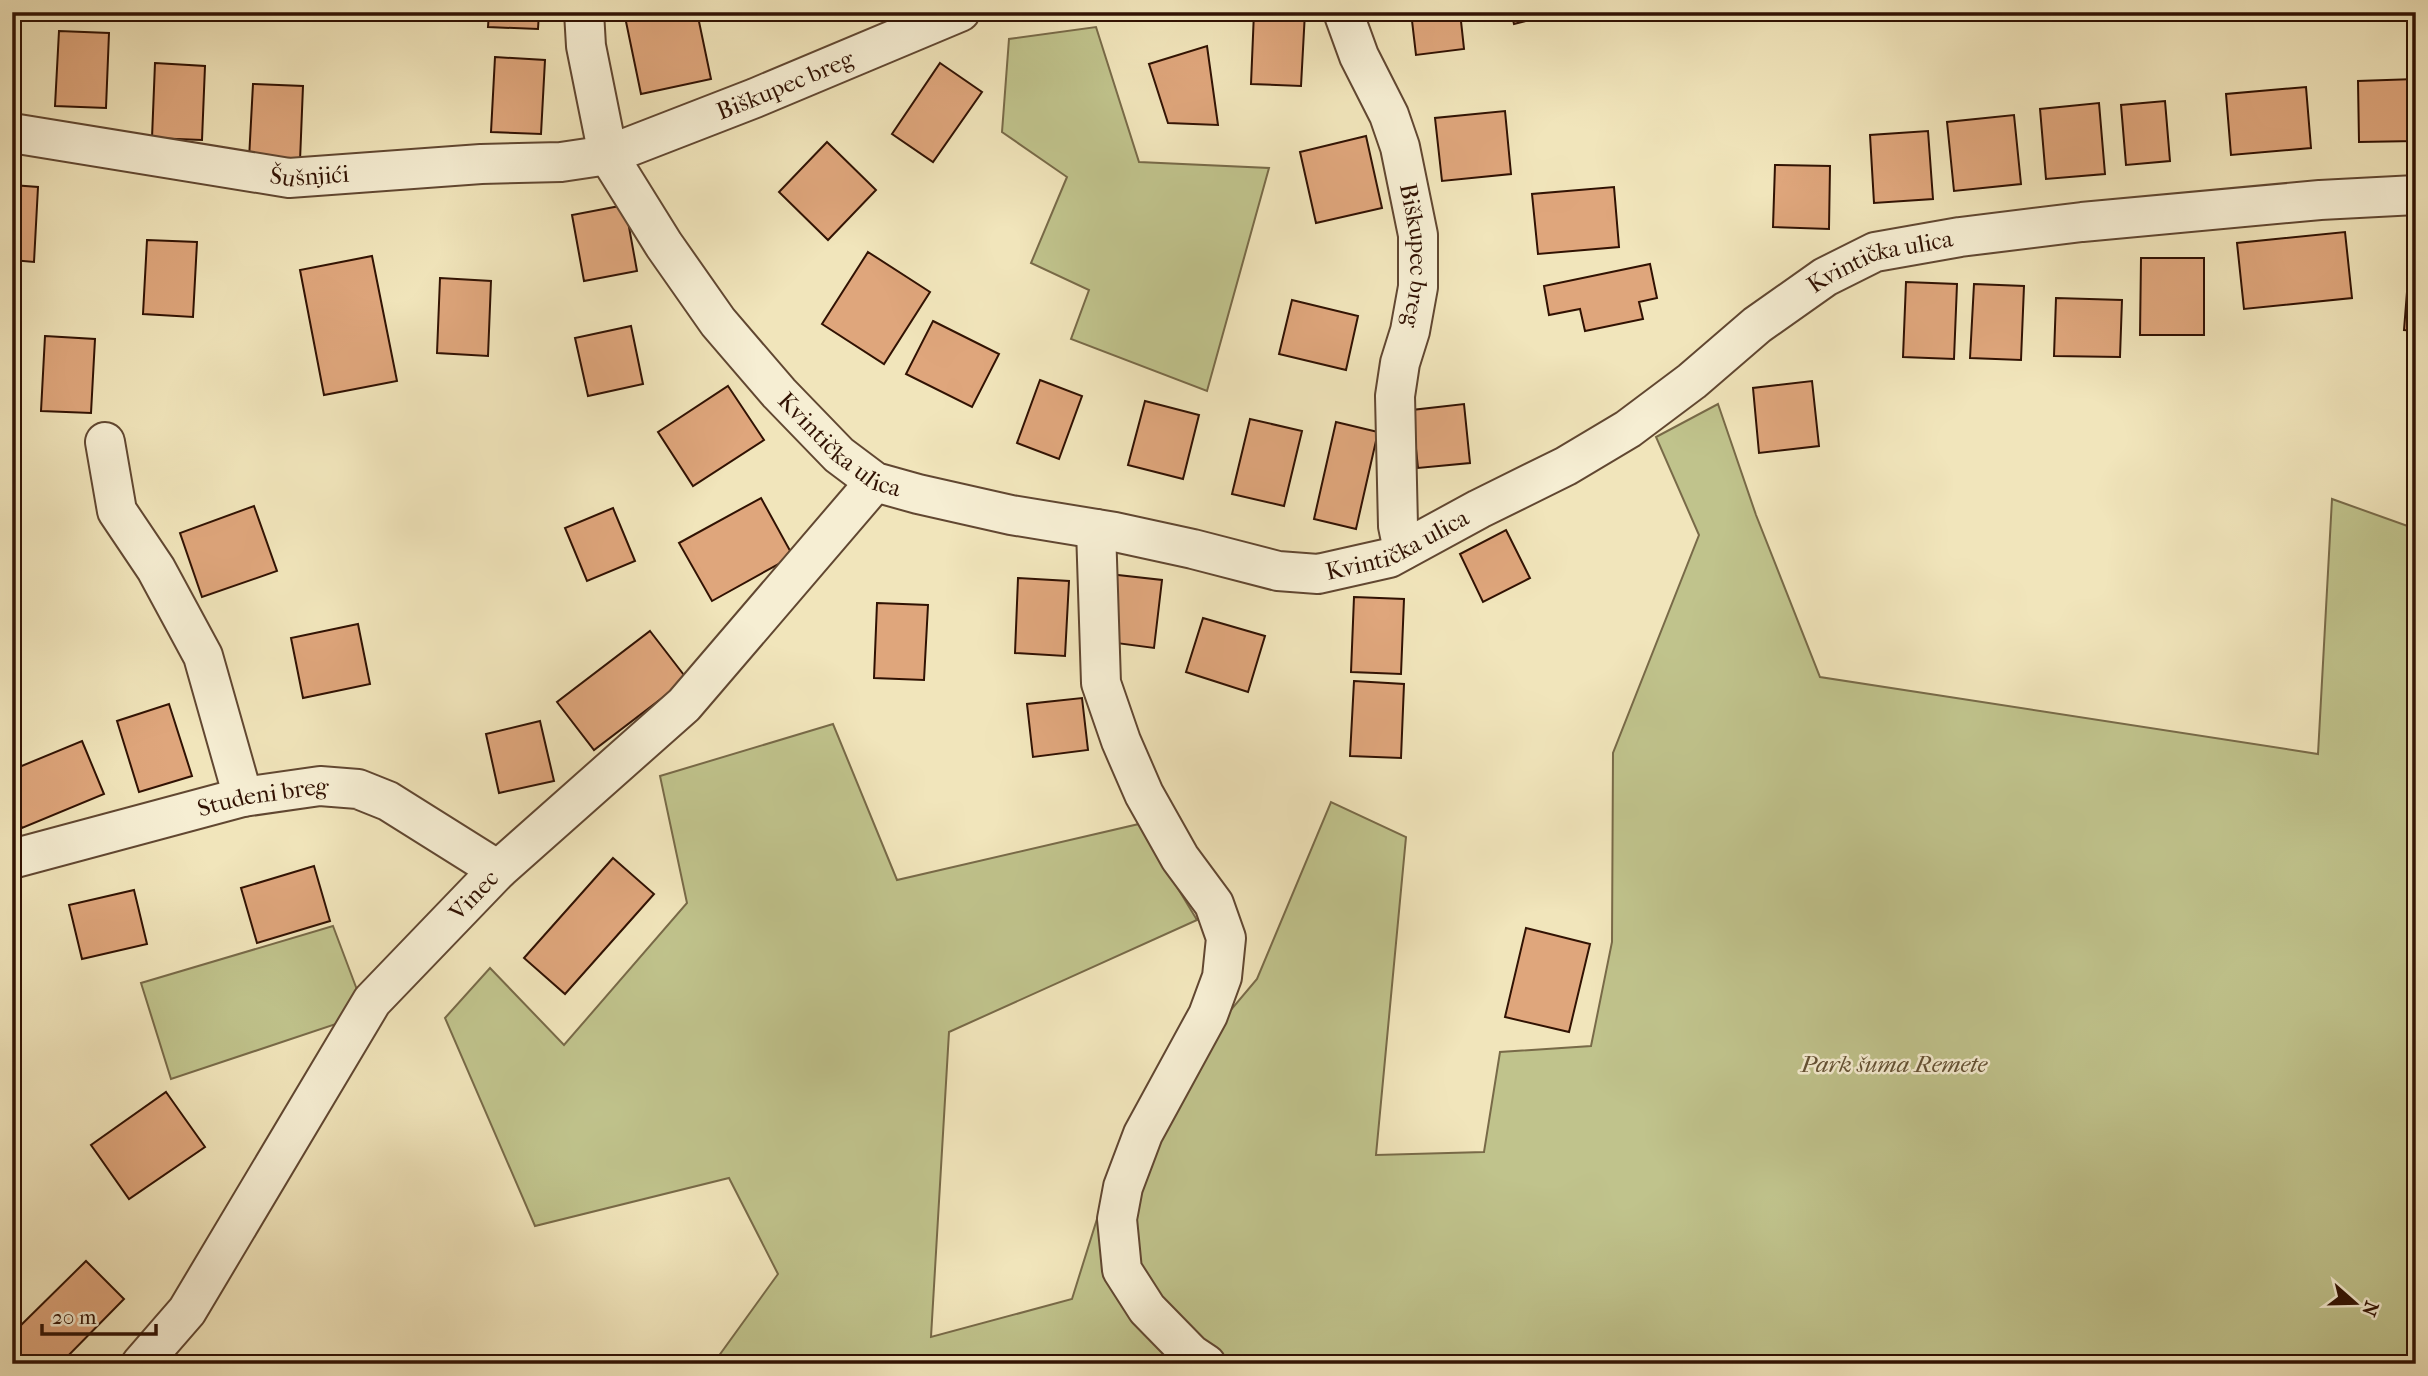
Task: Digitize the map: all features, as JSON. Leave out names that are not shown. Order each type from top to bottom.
[{"type":"street","name":"Kvintička ulica","points":[[584,12],[586,46],[608,155],[664,246],[718,322],[779,393],[839,455],[875,482],[1011,515],[1194,549],[1278,571],[1318,574],[1389,558],[1566,466],[1628,429],[1692,381],[1757,325],[1825,277],[1875,252],[1960,237],[2082,222],[2320,200],[2416,195]]},
{"type":"street","name":"Biškupec breg","points":[[608,155],[755,98],[960,12]]},
{"type":"street","name":"Biškupec breg","points":[[1343,12],[1359,56],[1389,115],[1400,147],[1418,234],[1418,287],[1395,396],[1398,526],[1403,550]]},
{"type":"street","name":"Šušnjići","points":[[12,133],[289,178],[481,164],[561,162],[608,155]]},
{"type":"street","points":[[105,442],[117,511],[156,569],[203,656],[243,797]]},
{"type":"street","name":"Vinec","points":[[141,1364],[187,1311],[372,1001],[498,870],[684,705],[875,482]]},
{"type":"street","points":[[1096,529],[1101,683],[1121,741],[1144,793],[1180,858],[1214,904],[1226,938],[1222,977],[1209,1015],[1143,1134],[1123,1187],[1117,1219],[1122,1270],[1147,1309],[1191,1354],[1206,1364]]},
{"type":"street","name":"Studeni breg","points":[[12,859],[243,797],[320,786],[358,789],[388,801],[498,870]]},
{"type":"green space","points":[[1096,27],[1139,162],[1269,168],[1207,391],[1071,339],[1089,290],[1031,263],[1067,177],[1002,132],[1009,39]]},
{"type":"green space","name":"Park šuma Remete","points":[[1718,404],[1756,515],[1820,677],[2318,754],[2332,499],[2416,529],[2416,1364],[713,1364],[778,1274],[729,1178],[535,1226],[445,1018],[490,968],[564,1045],[687,903],[660,776],[833,724],[897,880],[1139,824],[1197,920],[949,1032],[931,1337],[1072,1299],[1122,1139],[1257,979],[1331,802],[1406,837],[1376,1155],[1484,1152],[1500,1052],[1591,1046],[1612,942],[1613,753],[1699,535],[1656,437]]},
{"type":"green space","points":[[333,926],[362,1003],[351,1019],[171,1079],[141,983]]},
{"type":"building","points":[[489,12],[539,12],[538,29],[488,27]]},
{"type":"building","points":[[624,12],[697,12],[711,79],[641,94]]},
{"type":"building","points":[[1254,12],[1305,12],[1301,86],[1251,84]]},
{"type":"building","points":[[1411,12],[1460,12],[1464,49],[1416,55]]},
{"type":"building","points":[[1511,12],[1560,12],[1514,24]]},
{"type":"building","points":[[59,31],[109,33],[106,108],[55,106]]},
{"type":"building","points":[[1207,46],[1218,125],[1168,123],[1149,64]]},
{"type":"building","points":[[495,57],[545,60],[541,134],[491,132]]},
{"type":"building","points":[[155,63],[205,66],[202,140],[152,138]]},
{"type":"building","points":[[940,63],[982,92],[933,162],[892,134]]},
{"type":"building","points":[[2415,79],[2416,141],[2359,142],[2358,81]]},
{"type":"building","points":[[253,84],[303,86],[300,161],[249,159]]},
{"type":"building","points":[[2306,87],[2311,148],[2231,155],[2226,94]]},
{"type":"building","points":[[2165,101],[2170,161],[2126,165],[2121,105]]},
{"type":"building","points":[[2099,103],[2105,174],[2046,179],[2040,109]]},
{"type":"building","points":[[1505,111],[1511,174],[1442,181],[1435,118]]},
{"type":"building","points":[[2014,115],[2021,184],[1954,191],[1947,122]]},
{"type":"building","points":[[1928,131],[1933,199],[1874,203],[1870,135]]},
{"type":"building","points":[[1366,136],[1382,208],[1316,223],[1300,152]]},
{"type":"building","points":[[827,142],[876,190],[828,240],[779,192]]},
{"type":"building","points":[[1775,165],[1830,166],[1829,229],[1773,227]]},
{"type":"building","points":[[12,185],[38,187],[34,262],[12,260]]},
{"type":"building","points":[[1614,187],[1619,247],[1538,254],[1532,194]]},
{"type":"building","points":[[625,205],[637,271],[584,281],[572,215]]},
{"type":"building","points":[[2345,232],[2352,298],[2244,309],[2237,243]]},
{"type":"building","points":[[147,240],[197,242],[193,317],[143,314]]},
{"type":"building","points":[[868,252],[930,292],[884,364],[822,324]]},
{"type":"building","points":[[2410,254],[2416,255],[2416,331],[2404,330]]},
{"type":"building","points":[[372,256],[397,381],[324,395],[300,270]]},
{"type":"building","points":[[2141,258],[2204,258],[2204,335],[2140,335]]},
{"type":"building","points":[[1650,264],[1657,298],[1639,302],[1643,319],[1585,331],[1580,309],[1549,315],[1544,286]]},
{"type":"building","points":[[440,278],[491,281],[488,356],[437,353]]},
{"type":"building","points":[[1906,282],[1957,284],[1954,359],[1903,357]]},
{"type":"building","points":[[1974,284],[2024,286],[2021,360],[1970,358]]},
{"type":"building","points":[[2056,298],[2122,300],[2120,357],[2054,356]]},
{"type":"building","points":[[1292,300],[1358,316],[1346,370],[1279,354]]},
{"type":"building","points":[[933,321],[999,354],[972,407],[906,374]]},
{"type":"building","points":[[631,326],[643,384],[588,396],[575,338]]},
{"type":"building","points":[[45,336],[95,339],[91,413],[41,411]]},
{"type":"building","points":[[1040,380],[1082,396],[1059,459],[1017,443]]},
{"type":"building","points":[[1812,381],[1819,446],[1759,453],[1753,388]]},
{"type":"building","points":[[728,386],[764,440],[693,486],[658,432]]},
{"type":"building","points":[[1145,401],[1199,415],[1183,479],[1128,465]]},
{"type":"building","points":[[1464,404],[1470,463],[1418,468],[1412,410]]},
{"type":"building","points":[[1250,419],[1302,431],[1284,506],[1232,494]]},
{"type":"building","points":[[1336,422],[1378,432],[1356,529],[1314,519]]},
{"type":"building","points":[[761,498],[793,556],[712,601],[679,543]]},
{"type":"building","points":[[254,506],[277,571],[202,597],[180,533]]},
{"type":"building","points":[[613,508],[635,561],[587,581],[565,528]]},
{"type":"building","points":[[1506,530],[1530,578],[1483,602],[1460,554]]},
{"type":"building","points":[[1109,574],[1162,580],[1154,648],[1101,641]]},
{"type":"building","points":[[1018,578],[1069,581],[1065,656],[1015,653]]},
{"type":"building","points":[[1354,597],[1404,599],[1401,674],[1351,672]]},
{"type":"building","points":[[877,603],[928,605],[924,680],[874,678]]},
{"type":"building","points":[[1203,618],[1265,636],[1248,692],[1186,672]]},
{"type":"building","points":[[358,624],[370,684],[303,698],[291,638]]},
{"type":"building","points":[[650,631],[687,679],[594,750],[557,702]]},
{"type":"building","points":[[1354,681],[1404,684],[1401,758],[1350,756]]},
{"type":"building","points":[[1082,698],[1088,750],[1033,757],[1027,704]]},
{"type":"building","points":[[169,704],[192,776],[139,792],[117,721]]},
{"type":"building","points":[[540,721],[554,781],[499,793],[486,734]]},
{"type":"building","points":[[82,741],[104,794],[22,828],[12,805],[12,770]]},
{"type":"building","points":[[613,858],[654,894],[565,994],[524,958]]},
{"type":"building","points":[[314,866],[330,921],[257,943],[241,888]]},
{"type":"building","points":[[134,890],[147,944],[82,959],[69,905]]},
{"type":"building","points":[[1526,928],[1590,944],[1569,1032],[1505,1017]]},
{"type":"building","points":[[166,1092],[205,1147],[129,1199],[91,1145]]},
{"type":"building","points":[[86,1261],[124,1299],[60,1364],[27,1364],[12,1349],[12,1334]]}]
